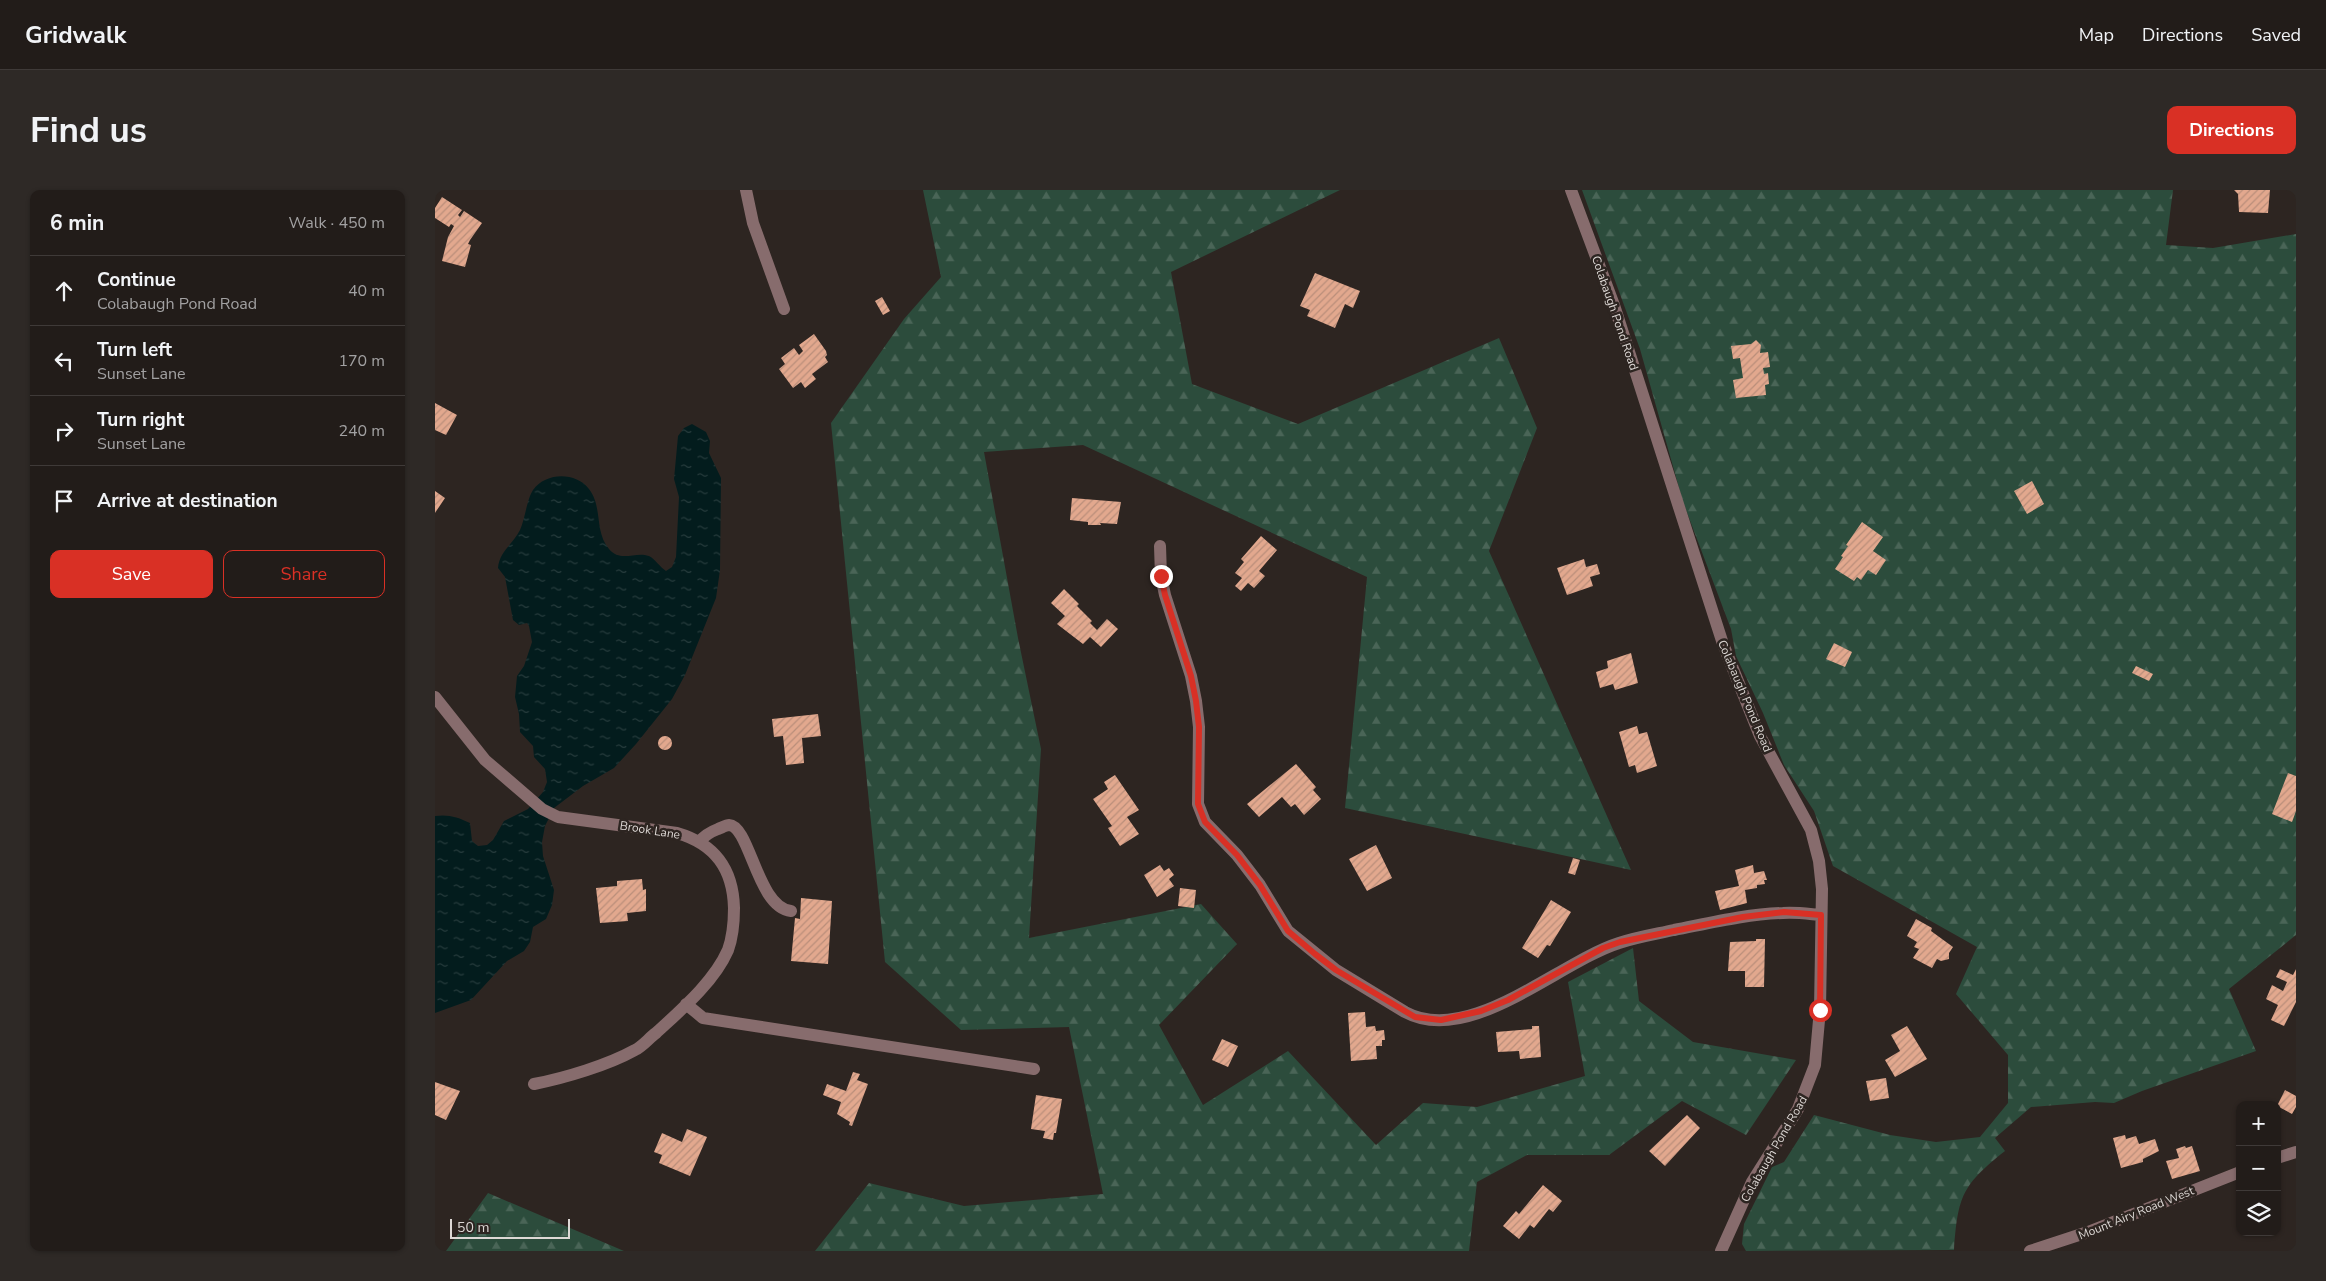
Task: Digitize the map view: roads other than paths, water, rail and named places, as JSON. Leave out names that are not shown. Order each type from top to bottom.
[{"type":"street","points":[[746,190],[753,223],[785,309]]},
{"type":"street","name":"Colabaugh Pond Road","points":[[1571,190],[1614,305],[1690,547],[1739,687],[1759,736],[1811,830],[1819,861],[1822,889],[1819,1036],[1815,1065],[1798,1109],[1752,1182],[1721,1251]]},
{"type":"street","points":[[1160,546],[1161,576],[1165,595],[1191,676],[1196,701],[1199,727],[1198,804],[1205,822],[1243,863],[1260,885],[1288,931],[1336,970],[1405,1012],[1415,1017],[1441,1020],[1481,1011],[1516,996],[1603,948],[1647,936],[1759,915],[1784,912],[1821,915]]},
{"type":"street","name":"Brook Lane","points":[[435,697],[485,760],[542,809],[558,817],[677,833],[699,842],[720,861],[729,876],[733,890],[733,933],[721,963],[686,1004],[636,1050],[567,1077],[535,1084]]},
{"type":"street","points":[[699,842],[709,833],[729,825],[734,827],[747,845],[761,879],[773,899],[785,911],[791,911]]},
{"type":"street","points":[[686,1004],[703,1018],[1034,1069]]},
{"type":"street","points":[[2281,1157],[2296,1152]]},
{"type":"street","name":"Mount Airy Road West","points":[[2031,1251],[2088,1232],[2236,1174]]},
{"type":"water","points":[[692,424],[706,432],[710,441],[709,453],[721,478],[720,570],[716,598],[685,675],[672,699],[614,768],[583,786],[554,808],[545,826],[542,842],[543,856],[554,890],[552,905],[546,919],[533,927],[530,942],[524,951],[507,961],[471,1000],[435,1013],[435,816],[453,816],[470,823],[472,841],[478,846],[487,845],[493,840],[504,821],[528,809],[543,792],[547,782],[545,769],[534,757],[533,746],[520,732],[519,714],[515,697],[517,676],[524,666],[532,642],[527,623],[519,625],[513,620],[505,577],[498,568],[501,557],[520,530],[533,490],[545,480],[561,476],[577,479],[589,489],[596,503],[604,542],[609,549],[623,556],[649,556],[666,571],[672,567],[676,557],[679,497],[674,479],[678,436],[684,428]]}]
